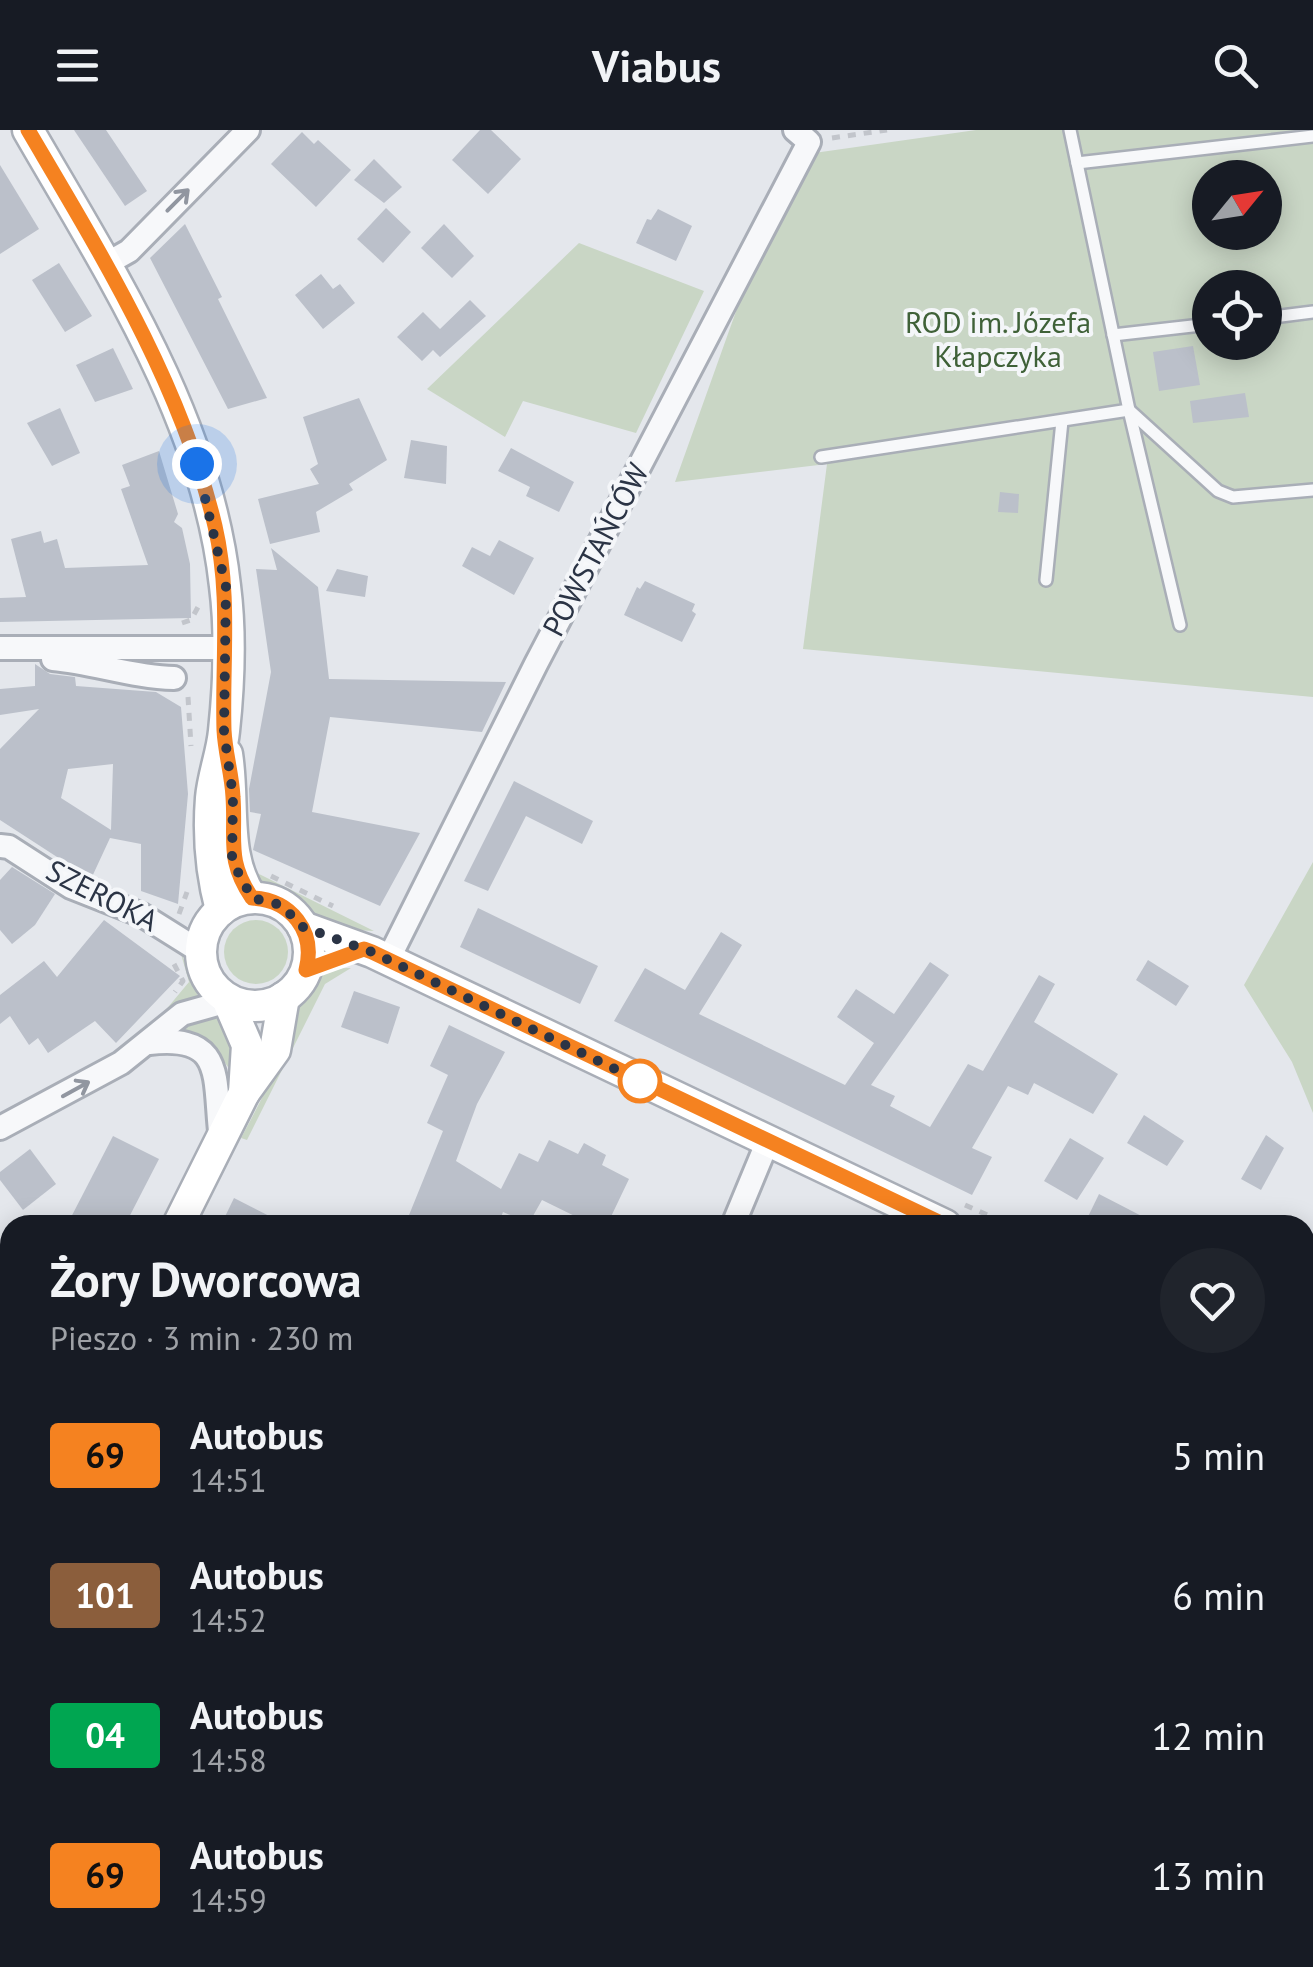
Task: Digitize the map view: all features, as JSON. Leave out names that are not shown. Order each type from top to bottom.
[{"type":"street","points":[[28,130],[106,264],[188,434],[215,526],[226,587],[228,648],[212,739],[211,864],[221,910]]},
{"type":"street","points":[[106,264],[128,251],[248,130]]},
{"type":"street","name":"POWSTAŃCÓW","points":[[376,954],[519,696],[802,136]]},
{"type":"street","points":[[0,648],[180,631],[228,648]]},
{"type":"street","points":[[0,660],[106,664],[141,677],[184,683]]},
{"type":"street","points":[[212,739],[233,796],[232,861],[303,927],[376,954],[923,1215]]},
{"type":"street","name":"SZEROKA","points":[[0,846],[9,846],[70,887],[142,915],[201,952]]},
{"type":"street","points":[[244,1093],[247,1046],[228,1001],[206,975],[201,952],[209,925],[221,910],[256,885]]},
{"type":"street","points":[[183,1215],[244,1093],[276,1050],[284,998],[306,970],[308,948],[303,927]]},
{"type":"street","points":[[306,970],[376,954]]},
{"type":"street","points":[[0,1128],[92,1080],[149,1043],[182,1014],[228,1001],[257,1006],[284,998]]},
{"type":"street","points":[[149,1043],[181,1040],[204,1052],[212,1072],[220,1140]]},
{"type":"street","points":[[737,1215],[767,1143]]},
{"type":"lane","points":[[1070,130],[1129,410],[1180,625]]},
{"type":"lane","points":[[1077,163],[1313,136]]},
{"type":"lane","points":[[1282,316],[1313,312]]},
{"type":"lane","points":[[1113,334],[1192,326]]},
{"type":"lane","points":[[821,457],[1129,410]]},
{"type":"lane","points":[[1129,410],[1218,491],[1233,498],[1313,490]]},
{"type":"lane","points":[[1046,580],[1062,420]]},
{"type":"path","points":[[802,136],[887,130]]},
{"type":"path","points":[[180,631],[199,604]]},
{"type":"path","points":[[184,683],[212,739]]},
{"type":"path","points":[[256,885],[346,912]]},
{"type":"path","points":[[166,1001],[184,981],[167,951]]},
{"type":"green space","name":"ROD im. Józefa Kłapczyka","points":[[976,130],[1313,130],[1313,697],[803,649],[827,464],[675,482],[739,303],[814,153]]},
{"type":"green space","points":[[579,243],[704,291],[636,433],[523,401],[505,437],[427,389]]},
{"type":"green space","points":[[1313,862],[1313,1113],[1292,1062],[1244,985]]},
{"type":"green space","points":[[249,869],[374,931],[354,930],[311,914],[294,896],[260,884]]},
{"type":"green space","points":[[256,920],[278,930],[288,952],[278,974],[256,984],[234,974],[224,952],[234,930]]},
{"type":"green space","points":[[179,947],[198,996],[159,1018],[189,982]]},
{"type":"green space","points":[[351,968],[325,984],[247,1140],[241,1138],[283,1052],[304,996],[322,975]]},
{"type":"green space","points":[[202,1019],[221,1019],[232,1036],[231,1071],[208,1040],[180,1031]]},
{"type":"building","points":[[74,130],[106,130],[147,191],[125,206]]},
{"type":"building","points":[[480,130],[491,130],[521,159],[488,194],[452,160]]},
{"type":"building","points":[[302,132],[314,144],[318,140],[351,170],[316,207],[271,164]]},
{"type":"building","points":[[374,159],[402,187],[384,203],[354,180]]},
{"type":"building","points":[[0,165],[39,229],[0,254]]},
{"type":"building","points":[[386,208],[411,232],[383,263],[357,239]]},
{"type":"building","points":[[658,209],[692,226],[676,261],[636,243],[647,219],[651,220]]},
{"type":"building","points":[[185,224],[267,398],[228,409],[150,258]]},
{"type":"building","points":[[444,224],[474,256],[452,278],[421,248]]},
{"type":"building","points":[[59,263],[92,316],[65,332],[32,280]]},
{"type":"building","points":[[321,274],[333,289],[340,284],[355,303],[323,329],[295,295]]},
{"type":"building","points":[[470,300],[486,316],[440,357],[433,350],[422,361],[397,337],[423,312],[440,329]]},
{"type":"building","points":[[1192,346],[1200,385],[1159,391],[1153,352]]},
{"type":"building","points":[[113,348],[133,389],[95,402],[76,365]]},
{"type":"building","points":[[1245,393],[1249,417],[1193,423],[1190,401]]},
{"type":"building","points":[[359,398],[387,460],[349,484],[353,490],[316,512],[320,532],[270,544],[258,499],[319,484],[310,469],[318,464],[303,417]]},
{"type":"building","points":[[60,408],[80,453],[52,466],[27,423]]},
{"type":"building","points":[[411,440],[447,446],[446,484],[404,478]]},
{"type":"building","points":[[511,448],[574,482],[559,512],[526,496],[530,487],[498,471]]},
{"type":"building","points":[[159,451],[178,514],[174,522],[182,528],[190,564],[191,618],[0,622],[0,598],[26,597],[11,539],[41,531],[44,543],[57,539],[65,568],[148,565],[121,489],[130,486],[122,465]]},
{"type":"building","points":[[1000,492],[1019,494],[1018,513],[998,512]]},
{"type":"building","points":[[499,540],[534,558],[514,595],[462,566],[472,547],[490,556]]},
{"type":"building","points":[[271,548],[318,587],[329,679],[506,682],[482,732],[330,717],[312,812],[420,833],[380,906],[253,850],[261,814],[250,812],[249,789],[271,672],[256,569],[277,570]]},
{"type":"building","points":[[337,569],[368,576],[365,597],[326,591]]},
{"type":"building","points":[[645,581],[695,604],[692,611],[696,614],[682,642],[624,615],[637,587],[640,589]]},
{"type":"building","points":[[35,664],[50,674],[75,677],[76,686],[156,692],[181,707],[188,794],[178,904],[141,891],[141,844],[110,838],[91,879],[0,820],[0,749],[39,709],[0,715],[0,689],[35,686]],"holes":[[[113,764],[111,830],[61,798],[68,769]]]},
{"type":"building","points":[[514,781],[593,821],[582,844],[526,816],[488,891],[464,881]]},
{"type":"building","points":[[12,867],[55,894],[35,925],[12,944],[0,930],[0,880]]},
{"type":"building","points":[[478,908],[598,966],[580,1004],[460,947]]},
{"type":"building","points":[[104,920],[180,976],[116,1043],[95,1021],[48,1053],[38,1038],[29,1045],[10,1016],[0,1024],[0,995],[44,961],[57,977]]},
{"type":"building","points":[[721,932],[742,945],[699,1014],[845,1085],[874,1043],[837,1017],[856,989],[894,1014],[930,962],[949,975],[871,1085],[895,1096],[890,1106],[930,1127],[968,1064],[983,1071],[1039,975],[1055,984],[1034,1022],[1118,1074],[1093,1114],[1034,1083],[1028,1095],[1008,1086],[972,1148],[992,1157],[972,1195],[614,1021],[645,968],[685,990]]},
{"type":"building","points":[[1148,960],[1189,986],[1176,1006],[1136,980]]},
{"type":"building","points":[[354,991],[400,1007],[388,1044],[341,1027]]},
{"type":"building","points":[[449,1025],[505,1052],[477,1104],[456,1161],[501,1189],[519,1153],[538,1162],[549,1140],[578,1154],[584,1143],[606,1155],[602,1165],[629,1179],[612,1215],[573,1215],[542,1200],[534,1215],[409,1215],[443,1131],[427,1123],[448,1075],[430,1066]]},
{"type":"building","points":[[1144,1115],[1184,1141],[1167,1166],[1127,1143]]},
{"type":"building","points":[[1266,1135],[1284,1148],[1261,1190],[1241,1179]]},
{"type":"building","points":[[113,1136],[159,1159],[130,1215],[72,1215]]},
{"type":"building","points":[[1070,1138],[1104,1158],[1077,1200],[1044,1181]]},
{"type":"building","points":[[30,1149],[56,1184],[23,1210],[0,1180],[0,1172]]},
{"type":"building","points":[[1099,1194],[1140,1215],[1089,1215]]},
{"type":"building","points":[[234,1198],[267,1215],[226,1215]]},
{"type":"bus line","name":"69","points":[[28,130],[106,264],[148,344],[188,434],[215,526],[226,587],[224,732],[233,796],[232,861],[252,898],[272,901],[297,918],[308,948],[306,970],[364,949],[372,952],[923,1215]]},
{"type":"route","points":[[197,464],[215,526],[226,587],[224,732],[233,796],[232,861],[252,898],[281,905],[303,927],[372,952],[640,1081]]}]
